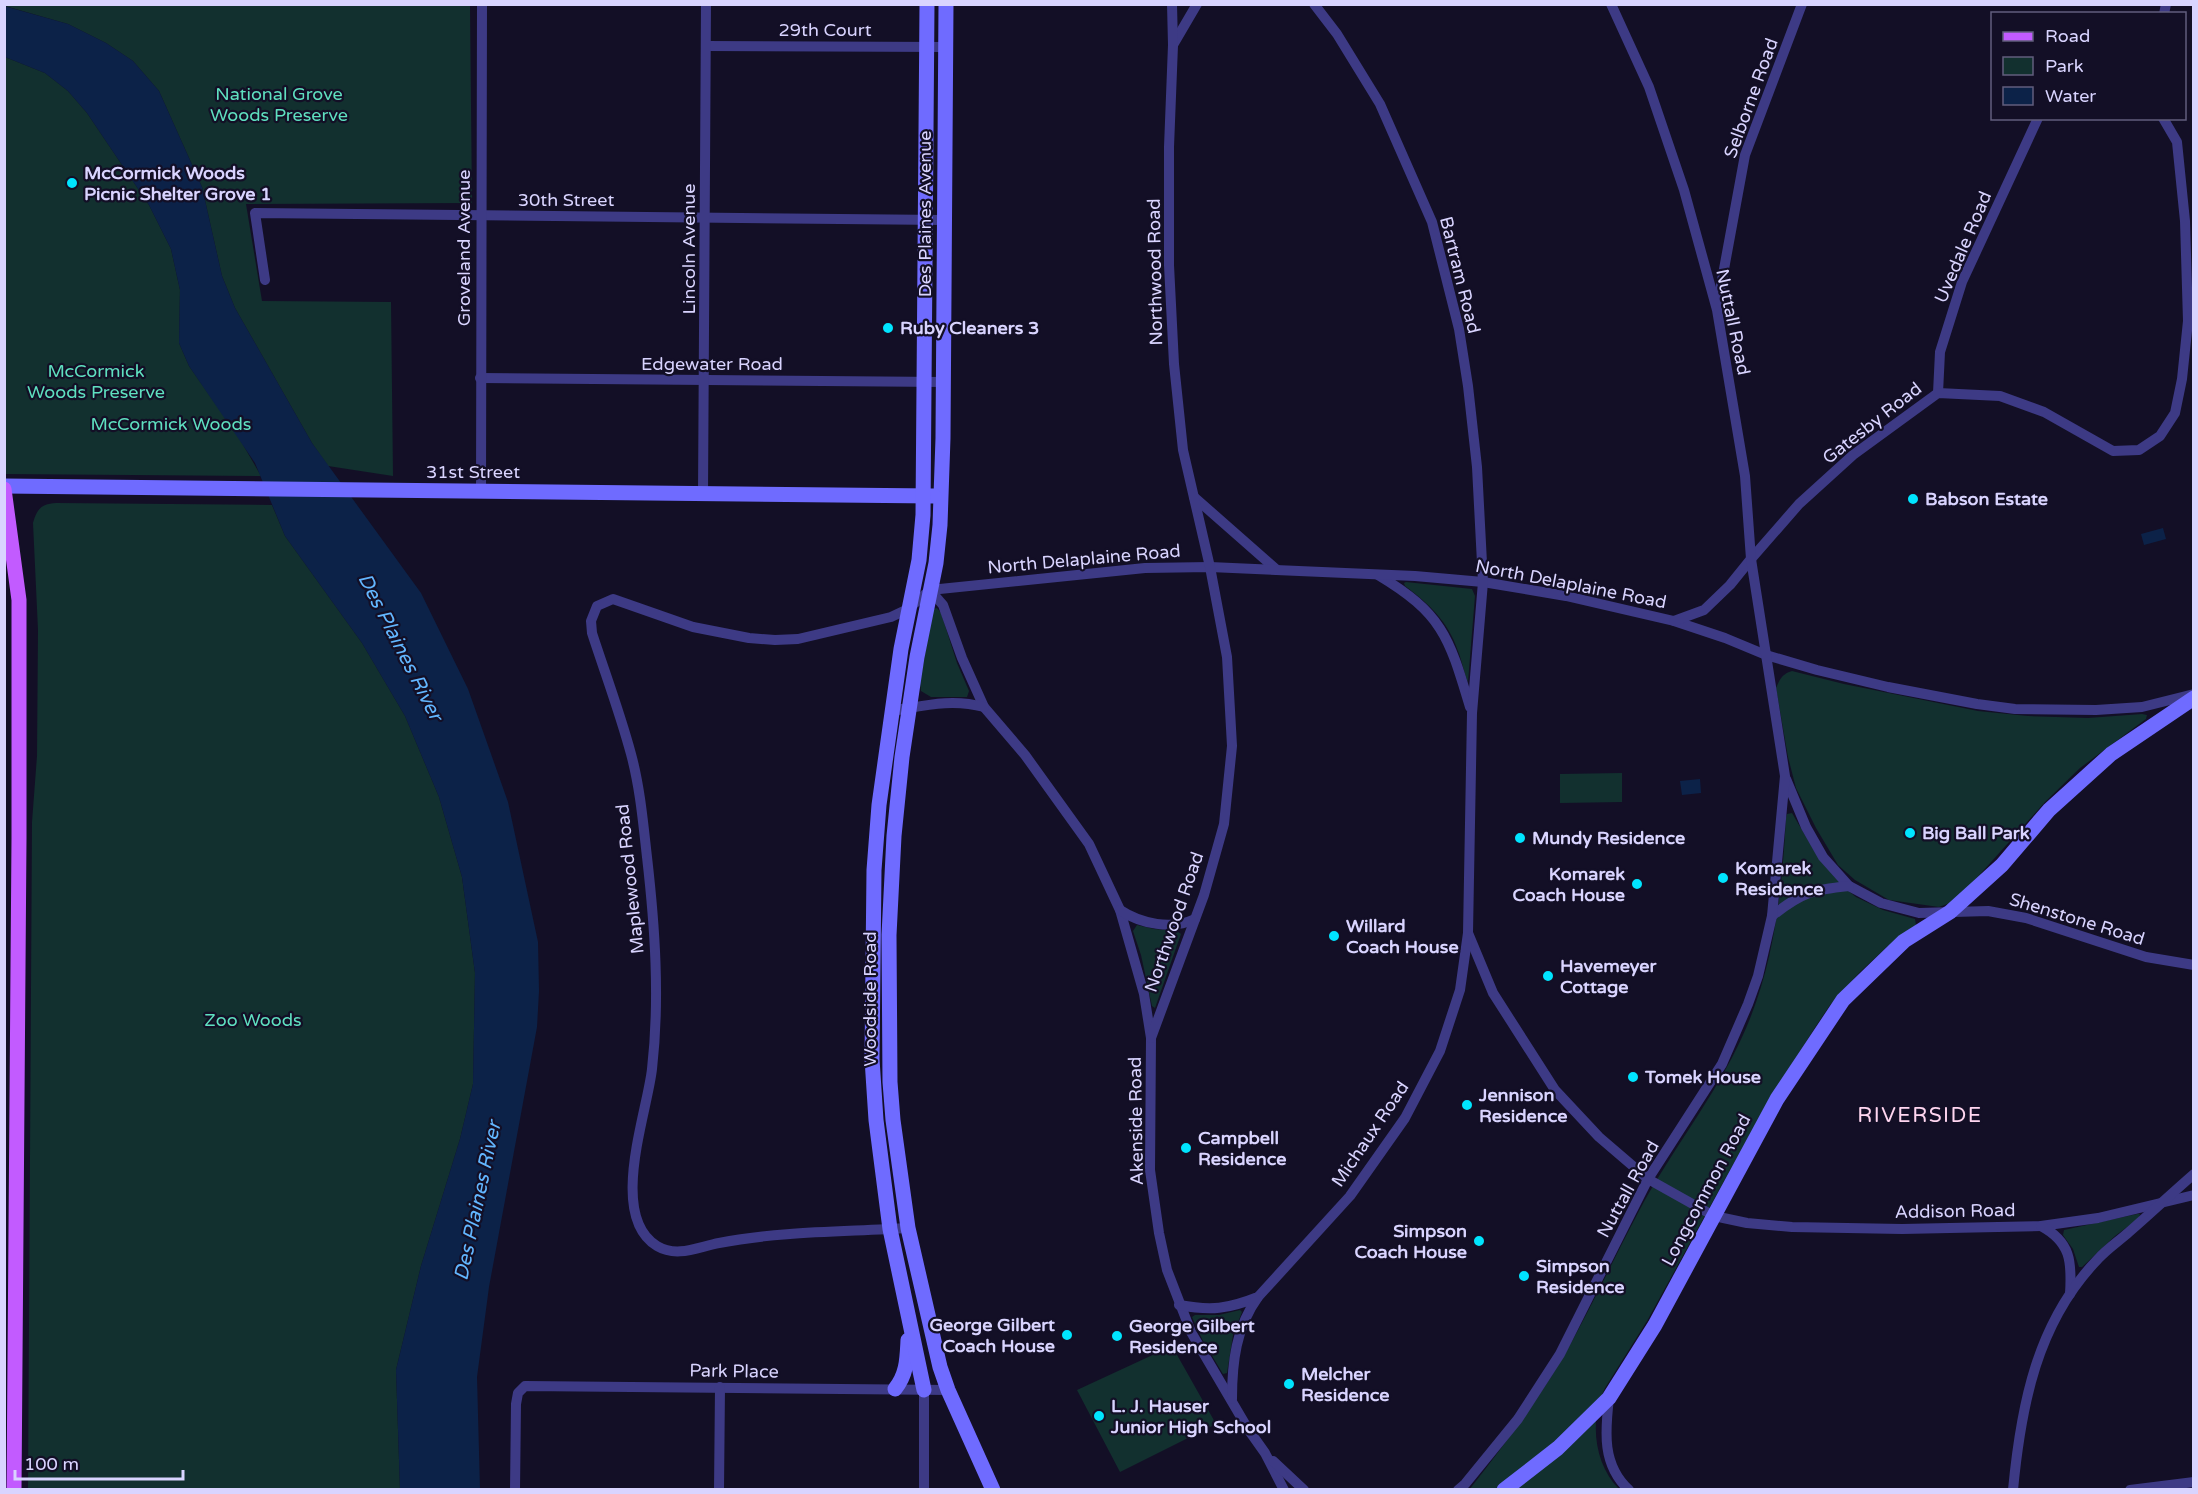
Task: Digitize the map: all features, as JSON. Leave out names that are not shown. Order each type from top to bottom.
[{"type":"main road","points":[[4,488],[19,600],[15,1490]]},
{"type":"street","name":"Groveland Avenue","points":[[481,492],[482,4]]},
{"type":"street","name":"Lincoln Avenue","points":[[704,493],[706,4]]},
{"type":"street","name":"Des Plaines Avenue","points":[[924,495],[927,4]]},
{"type":"street","name":"Des Plaines Avenue","points":[[942,496],[946,4]]},
{"type":"street","name":"Northwood Road","points":[[1151,1038],[1204,895],[1224,824],[1232,746],[1227,657],[1210,567],[1183,450],[1174,363],[1170,312],[1169,147],[1173,45],[1172,4]]},
{"type":"street","name":"Northwood Road","points":[[1173,45],[1197,4]]},
{"type":"street","name":"Bartram Road","points":[[1314,4],[1337,34],[1380,104],[1432,222],[1459,329],[1468,386],[1477,467],[1483,582]]},
{"type":"street","name":"Nuttall Road","points":[[1611,4],[1649,87],[1684,190],[1717,310],[1745,476],[1751,559]]},
{"type":"street","name":"Selborne Road","points":[[1717,310],[1745,155],[1802,4]]},
{"type":"street","name":"29th Court","points":[[706,46],[945,47]]},
{"type":"street","name":"Uvedale Road","points":[[1938,393],[1940,352],[1962,282],[2037,120]]},
{"type":"street","name":"Gatesby Road","points":[[1751,559],[1799,504],[1852,455],[1938,393],[2000,396],[2044,412],[2113,451],[2139,450],[2160,436],[2175,413],[2182,379],[2188,321],[2185,221],[2177,142],[2164,120]]},
{"type":"street","name":"30th Street","points":[[265,280],[255,213],[944,220]]},
{"type":"street","name":"Edgewater Road","points":[[480,378],[943,382]]},
{"type":"street","name":"31st Street","points":[[4,488],[942,496]]},
{"type":"street","name":"Woodside Road","points":[[924,495],[919,560],[908,609],[883,772],[874,870],[872,1059],[876,1120],[890,1229],[924,1390]]},
{"type":"street","name":"Woodside Road","points":[[942,496],[936,563],[909,708],[894,836],[889,946],[890,1082],[908,1228],[935,1345],[948,1390],[993,1490]]},
{"type":"street","points":[[1193,497],[1277,570]]},
{"type":"street","points":[[1674,621],[1704,610],[1730,585],[1751,559]]},
{"type":"street","points":[[1751,559],[1766,655]]},
{"type":"street","name":"North Delaplaine Road","points":[[930,590],[1145,568],[1210,567],[1415,576],[1483,582],[1566,596],[1674,621],[1766,655],[1817,670],[1941,698],[2015,709],[2096,710],[2142,707],[2193,696]]},
{"type":"street","name":"Michaux Road","points":[[1376,574],[1413,599],[1433,617],[1450,645],[1472,713]]},
{"type":"street","name":"Michaux Road","points":[[1232,1402],[1232,1376],[1238,1341],[1248,1311],[1258,1297],[1350,1196],[1406,1118],[1440,1051],[1460,990],[1468,933],[1472,713],[1483,582]]},
{"type":"street","name":"Maplewood Road","points":[[908,1228],[747,1238],[678,1252],[656,1245],[640,1228],[633,1188],[637,1138],[652,1072],[654,1043],[656,979],[652,908],[644,828],[631,755],[592,633],[591,621],[597,606],[613,599],[693,627],[749,638],[798,639],[891,617],[908,609],[930,590]]},
{"type":"street","name":"Akenside Road","points":[[930,590],[944,605],[962,658],[984,707],[1025,755],[1089,844],[1120,910],[1144,994],[1151,1038],[1150,1170],[1167,1270],[1191,1332],[1265,1453],[1284,1490]]},
{"type":"street","name":"Nuttall Road","points":[[1766,655],[1785,776],[1806,826],[1823,857],[1849,886],[1881,903],[1919,912],[1950,912]]},
{"type":"street","name":"Longcommon Road","points":[[1504,1490],[1558,1448],[1609,1398],[1655,1325],[1777,1099],[1843,1000],[1904,941],[1950,912],[2002,865],[2049,810],[2111,753],[2193,696]]},
{"type":"street","points":[[891,711],[954,701],[984,707]]},
{"type":"street","name":"Nuttall Road","points":[[1458,1490],[1518,1419],[1560,1354],[1648,1179],[1722,1064],[1736,1036],[1758,976],[1772,916],[1785,776]]},
{"type":"street","points":[[1772,916],[1791,901],[1816,889],[1849,886]]},
{"type":"street","points":[[1120,910],[1135,918],[1154,923],[1178,924],[1195,919]]},
{"type":"street","name":"Shenstone Road","points":[[1950,912],[1988,911],[2026,918],[2146,957],[2193,965]]},
{"type":"street","points":[[1468,933],[1493,993],[1555,1090],[1599,1137],[1648,1179],[1714,1216]]},
{"type":"street","points":[[2013,1490],[2026,1392],[2034,1365],[2070,1294],[2098,1258],[2193,1174]]},
{"type":"street","name":"Addison Road","points":[[1714,1216],[1747,1223],[1792,1227],[1902,1229],[2041,1226],[2080,1221],[2193,1195]]},
{"type":"street","points":[[2041,1226],[2056,1234],[2070,1259],[2070,1294]]},
{"type":"street","points":[[1179,1305],[1215,1309],[1258,1297]]},
{"type":"street","points":[[895,1389],[907,1365],[909,1316]]},
{"type":"street","name":"Park Place","points":[[515,1490],[516,1404],[521,1389],[530,1385],[948,1390]]},
{"type":"street","points":[[719,1490],[720,1387]]},
{"type":"street","points":[[924,1390],[924,1490]]},
{"type":"street","name":"Longcommon Road","points":[[1609,1398],[1605,1436],[1610,1465],[1629,1490]]},
{"type":"street","name":"Akenside Road","points":[[1265,1453],[1304,1490]]},
{"type":"street","points":[[2130,1490],[2193,1482]]},
{"type":"green space","name":"National Grove Woods Preserve","points":[[5,4],[470,5],[472,203],[246,204],[262,301],[391,302],[393,476],[328,466],[312,443],[235,308],[222,276],[202,187],[159,91],[133,61],[106,43],[68,24],[5,6]]},
{"type":"green space","name":"McCormick Woods Preserve","points":[[5,57],[45,73],[68,91],[87,113],[149,205],[171,249],[180,290],[179,343],[189,366],[238,436],[261,476],[5,474]]},
{"type":"green space","name":"Zoo Woods","points":[[56,503],[272,505],[285,536],[362,643],[405,716],[439,797],[462,877],[475,973],[473,1084],[460,1139],[421,1266],[396,1370],[400,1489],[28,1490],[32,822],[37,756],[38,630],[33,523],[40,508]]},
{"type":"green space","points":[[1406,582],[1472,589],[1475,596],[1468,682],[1449,631],[1430,607],[1405,586]]},
{"type":"green space","points":[[937,608],[941,613],[957,663],[969,691],[967,697],[931,697],[921,691],[920,683],[933,609]]},
{"type":"green space","name":"Big Ball Park","points":[[1792,671],[1978,711],[2028,716],[2088,718],[2147,715],[2146,719],[2080,768],[2045,802],[1965,891],[1950,903],[1939,907],[1889,900],[1855,880],[1838,865],[1796,788],[1788,757],[1776,688],[1782,677]]},
{"type":"green space","points":[[4,754],[5,978],[4,978]]},
{"type":"green space","points":[[1622,773],[1622,802],[1560,803],[1560,774]]},
{"type":"green space","points":[[1792,813],[1819,859],[1847,890],[1883,910],[1915,919],[1916,925],[1889,945],[1830,1005],[1767,1103],[1647,1321],[1605,1388],[1597,1414],[1597,1441],[1604,1467],[1619,1489],[1469,1490],[1544,1388],[1566,1352],[1639,1211],[1732,1058],[1743,1035],[1762,983],[1775,929],[1786,818],[1787,814]]},
{"type":"green space","points":[[1137,925],[1177,931],[1181,934],[1155,1008],[1152,1006],[1141,955],[1133,931]]},
{"type":"green space","points":[[2140,1214],[2139,1218],[2115,1236],[2082,1267],[2079,1267],[2073,1249],[2063,1235],[2064,1230]]},
{"type":"green space","points":[[1240,1310],[1242,1312],[1233,1335],[1227,1373],[1223,1374],[1192,1317],[1219,1315]]},
{"type":"green space","points":[[1172,1346],[1216,1424],[1120,1472],[1077,1390]]},
{"type":"water","name":"Des Plaines River","points":[[4,6],[68,24],[106,43],[133,61],[159,91],[202,187],[222,276],[235,308],[312,443],[421,593],[468,689],[508,802],[538,942],[539,991],[537,1027],[489,1287],[477,1377],[480,1489],[400,1489],[396,1370],[421,1266],[460,1139],[473,1084],[475,973],[462,877],[439,797],[405,716],[362,643],[285,536],[255,463],[189,366],[179,343],[180,290],[171,249],[149,205],[87,113],[68,91],[45,73],[5,57]]},
{"type":"water","points":[[2163,528],[2166,539],[2144,545],[2141,534]]},
{"type":"water","points":[[1700,779],[1701,793],[1682,795],[1680,781]]},
{"type":"place","name":"McCormick Woods Picnic Shelter Grove 1","points":[[72,183]]},
{"type":"place","name":"Ruby Cleaners 3","points":[[888,328]]},
{"type":"place","name":"Babson Estate","points":[[1913,499]]},
{"type":"place","name":"Big Ball Park","points":[[1910,833]]},
{"type":"place","name":"Mundy Residence","points":[[1520,838]]},
{"type":"place","name":"Komarek Residence","points":[[1723,878]]},
{"type":"place","name":"Komarek Coach House","points":[[1637,884]]},
{"type":"place","name":"Willard Coach House","points":[[1334,936]]},
{"type":"place","name":"Havemeyer Cottage","points":[[1548,976]]},
{"type":"place","name":"Tomek House","points":[[1633,1077]]},
{"type":"place","name":"Jennison Residence","points":[[1467,1105]]},
{"type":"place","name":"Campbell Residence","points":[[1186,1148]]},
{"type":"place","name":"Simpson Coach House","points":[[1479,1241]]},
{"type":"place","name":"Simpson Residence","points":[[1524,1276]]},
{"type":"place","name":"George Gilbert Coach House","points":[[1067,1335]]},
{"type":"place","name":"George Gilbert Residence","points":[[1117,1336]]},
{"type":"place","name":"Melcher Residence","points":[[1289,1384]]},
{"type":"place","name":"L. J. Hauser Junior High School","points":[[1099,1416]]},
{"type":"district","name":"RIVERSIDE","points":[[1920,1115]]},
{"type":"park label","name":"McCormick Woods","points":[[171,424]]}]
